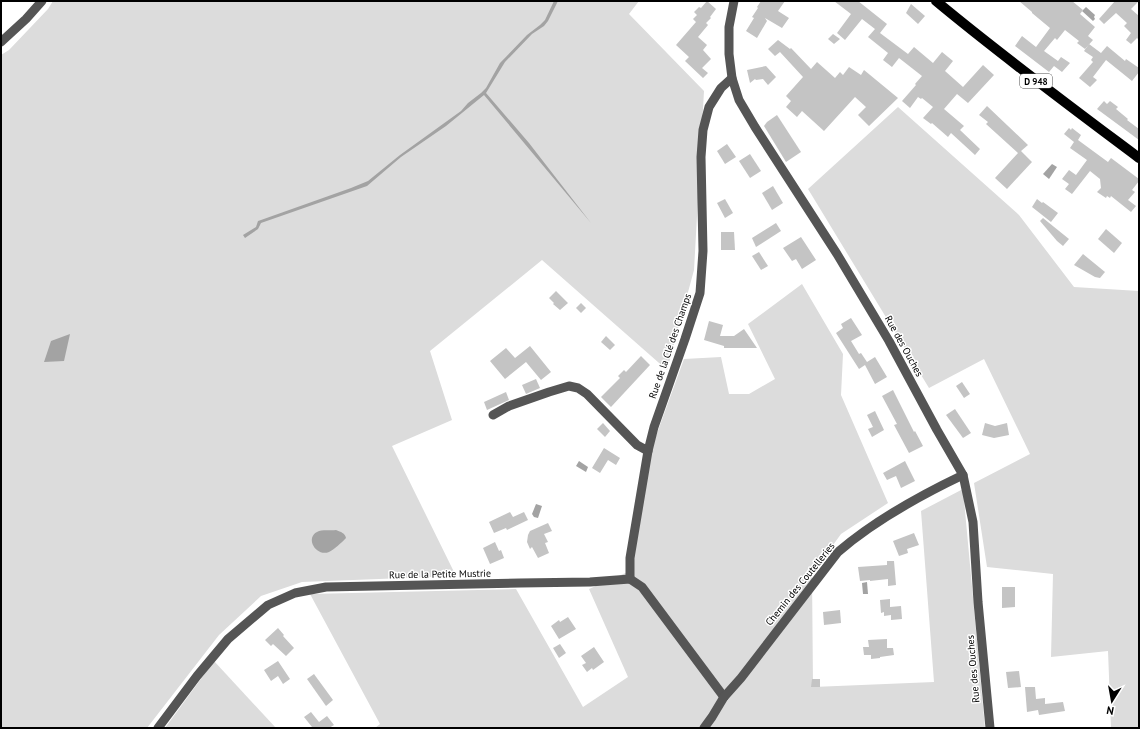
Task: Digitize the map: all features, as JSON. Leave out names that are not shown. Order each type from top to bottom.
[{"type":"main road","name":"D 948","points":[[936,1],[978,36],[1139,158]]},
{"type":"street","points":[[1,42],[26,19],[42,1]]},
{"type":"street","name":"Rue des Ouches","points":[[734,1],[730,27],[729,54],[732,78],[739,100],[837,254],[889,341],[937,430],[964,475],[973,522],[978,602],[990,728]]},
{"type":"street","name":"Rue de la Clé des Champs","points":[[630,579],[630,558],[648,451],[654,427],[700,292],[703,251],[701,157],[703,130],[709,108],[721,88],[732,78]]},
{"type":"street","points":[[493,414],[509,406],[549,392],[569,386],[578,388],[587,394],[637,445],[648,451]]},
{"type":"street","name":"Chemin des Coutelleries","points":[[704,728],[724,697],[750,666],[838,552],[886,516],[913,500],[964,475]]},
{"type":"street","points":[[630,579],[642,587],[724,697]]},
{"type":"street","name":"Rue de la Petite Mustrie","points":[[158,728],[197,676],[228,639],[268,605],[295,593],[326,587],[590,582],[630,579]]},
{"type":"shaded area","points":[[53,1],[639,1],[629,14],[704,91],[694,270],[667,370],[542,260],[430,351],[452,420],[392,446],[456,576],[302,582],[261,596],[219,635],[147,728],[1,728],[1,55],[9,50],[48,9]]},
{"type":"shaded area","points":[[554,1],[558,1],[548,21],[544,26],[532,34],[505,62],[486,93],[529,143],[591,223],[484,95],[446,126],[401,157],[367,186],[261,223],[258,229],[245,238],[243,235],[256,227],[258,221],[368,181],[400,155],[461,111],[486,88],[500,63],[527,35],[545,20]]},
{"type":"shaded area","points":[[1086,7],[1095,15],[1095,19],[1093,21],[1082,11]]},
{"type":"shaded area","points":[[898,107],[1019,215],[1074,287],[1139,291],[1139,728],[1111,728],[1108,651],[1051,657],[1053,574],[987,567],[974,483],[1030,454],[984,359],[929,388],[808,189]]},
{"type":"shaded area","points":[[1052,164],[1057,167],[1049,179],[1043,174]]},
{"type":"shaded area","points":[[802,284],[843,354],[841,395],[888,503],[841,534],[812,574],[813,687],[934,682],[921,511],[963,489],[985,728],[375,728],[380,724],[310,594],[516,589],[583,707],[628,677],[589,589],[630,571],[648,458],[684,359],[721,357],[729,394],[749,394],[775,379],[748,324]]},
{"type":"shaded area","points":[[70,334],[64,361],[44,362],[51,341]]},
{"type":"shaded area","points":[[579,461],[588,467],[586,472],[576,466]]},
{"type":"shaded area","points":[[536,504],[542,506],[538,518],[534,517],[532,514]]},
{"type":"shaded area","points":[[336,530],[344,534],[346,538],[336,548],[324,553],[316,549],[312,542],[312,538],[317,532]]},
{"type":"shaded area","points":[[867,582],[868,594],[863,594],[862,583]]},
{"type":"shaded area","points":[[214,661],[276,728],[165,728]]},
{"type":"building","points":[[707,1],[716,9],[706,23],[708,25],[698,37],[707,45],[703,50],[711,59],[702,68],[708,73],[703,78],[685,61],[689,57],[676,45],[696,22],[693,19],[697,15],[694,12],[699,7],[701,8]]},
{"type":"building","points":[[761,1],[785,1],[778,11],[789,18],[782,28],[765,18],[767,21],[757,38],[746,31],[754,18],[752,17]]},
{"type":"building","points":[[834,1],[858,1],[887,24],[880,33],[908,54],[914,47],[933,63],[942,52],[953,61],[945,71],[963,87],[983,65],[994,75],[968,103],[957,94],[944,109],[964,126],[960,130],[980,149],[975,155],[951,133],[948,137],[932,123],[931,124],[923,118],[933,107],[922,98],[921,99],[918,97],[910,108],[902,101],[922,76],[899,58],[892,67],[883,60],[888,53],[868,37],[875,29],[862,19],[845,40],[837,33],[851,14]]},
{"type":"building","points":[[1019,1],[1072,1],[1083,10],[1080,14],[1095,27],[1088,36],[1093,40],[1085,49],[1077,43],[1079,41],[1065,30],[1057,40],[1055,38],[1044,51],[1058,61],[1061,57],[1070,63],[1062,72],[1054,66],[1049,72],[1015,46],[1022,36],[1036,47],[1050,28]]},
{"type":"building","points":[[1115,1],[1139,1],[1131,9],[1139,16],[1139,40],[1137,38],[1131,44],[1126,40],[1131,33],[1124,26],[1127,23],[1116,13],[1104,24],[1099,19]]},
{"type":"building","points":[[911,4],[925,16],[918,24],[906,13]]},
{"type":"building","points":[[833,34],[840,39],[834,44],[828,39]]},
{"type":"building","points":[[778,40],[790,49],[791,48],[811,69],[817,62],[835,78],[840,72],[843,75],[849,67],[861,75],[864,70],[898,98],[869,126],[858,115],[866,107],[855,97],[824,131],[802,111],[797,117],[786,107],[791,101],[786,96],[803,77],[780,52],[775,56],[768,49]]},
{"type":"building","points":[[1089,44],[1101,53],[1107,46],[1125,61],[1126,59],[1139,68],[1139,72],[1132,81],[1106,60],[1093,77],[1097,80],[1090,87],[1079,78],[1093,62],[1091,60],[1093,57],[1084,51]]},
{"type":"building","points":[[766,66],[776,77],[768,85],[763,79],[755,79],[750,83],[747,70]]},
{"type":"building","points":[[1104,101],[1107,104],[1110,101],[1118,107],[1116,109],[1139,129],[1139,140],[1097,109]]},
{"type":"building","points":[[987,106],[1028,145],[1021,151],[1032,162],[1007,189],[995,178],[1018,153],[986,124],[988,122],[979,115]]},
{"type":"building","points":[[777,115],[801,152],[786,162],[764,126]]},
{"type":"building","points":[[1069,128],[1071,130],[1072,128],[1081,135],[1078,140],[1108,162],[1111,158],[1139,179],[1132,190],[1135,192],[1128,200],[1136,206],[1131,212],[1111,196],[1110,198],[1107,196],[1106,198],[1097,192],[1101,188],[1100,179],[1090,171],[1072,194],[1065,189],[1069,184],[1062,179],[1069,170],[1076,175],[1087,160],[1070,148],[1074,142],[1064,134]]},
{"type":"building","points":[[727,144],[736,157],[725,164],[717,151]]},
{"type":"building","points":[[750,154],[761,171],[750,178],[739,161]]},
{"type":"building","points":[[773,186],[783,203],[772,210],[762,193]]},
{"type":"building","points":[[725,199],[733,213],[725,218],[717,203]]},
{"type":"building","points":[[1037,199],[1058,213],[1051,222],[1032,207]]},
{"type":"building","points":[[1043,218],[1069,239],[1063,246],[1040,221]]},
{"type":"building","points":[[776,223],[781,231],[756,247],[752,238]]},
{"type":"building","points":[[1106,229],[1122,243],[1114,253],[1098,239]]},
{"type":"building","points":[[721,232],[734,232],[735,250],[721,250]]},
{"type":"building","points":[[801,237],[816,260],[802,269],[796,259],[792,261],[783,248]]},
{"type":"building","points":[[759,252],[768,266],[761,270],[752,256]]},
{"type":"building","points":[[1083,254],[1105,272],[1100,278],[1095,277],[1074,265]]},
{"type":"building","points":[[556,291],[568,303],[560,310],[549,298]]},
{"type":"building","points":[[581,303],[586,308],[581,313],[576,308]]},
{"type":"building","points":[[851,318],[862,335],[851,341],[859,354],[861,353],[867,362],[875,357],[887,377],[875,384],[865,365],[859,369],[836,333],[843,328],[841,324]]},
{"type":"building","points":[[709,321],[723,325],[720,336],[734,336],[744,329],[757,348],[724,348],[724,346],[704,340]]},
{"type":"building","points":[[606,336],[615,345],[610,350],[601,342]]},
{"type":"building","points":[[530,346],[551,372],[541,380],[526,362],[505,379],[490,361],[506,348],[515,358]]},
{"type":"building","points":[[641,356],[650,365],[611,407],[601,397],[620,378],[618,376],[624,370],[626,372]]},
{"type":"building","points":[[536,379],[540,388],[526,394],[522,385]]},
{"type":"building","points":[[962,382],[970,394],[964,398],[956,386]]},
{"type":"building","points":[[893,390],[914,432],[915,431],[923,446],[909,453],[894,425],[897,424],[882,396]]},
{"type":"building","points":[[506,392],[509,400],[487,410],[484,402]]},
{"type":"building","points":[[955,409],[971,433],[963,438],[946,415]]},
{"type":"building","points":[[875,411],[884,430],[872,437],[868,429],[873,427],[867,415]]},
{"type":"building","points":[[603,423],[610,431],[605,437],[597,429]]},
{"type":"building","points":[[985,423],[995,426],[1007,423],[1009,435],[994,438],[982,435]]},
{"type":"building","points":[[604,448],[620,458],[616,465],[608,460],[600,473],[592,468]]},
{"type":"building","points":[[905,461],[915,481],[901,488],[896,476],[887,480],[883,473]]},
{"type":"building","points":[[510,512],[513,517],[524,512],[528,520],[507,530],[506,528],[494,533],[489,522]]},
{"type":"building","points":[[548,523],[552,531],[544,534],[548,542],[545,543],[549,553],[538,558],[532,547],[530,549],[527,542],[528,535],[530,531]]},
{"type":"building","points":[[914,533],[919,545],[907,549],[908,553],[899,556],[893,541]]},
{"type":"building","points":[[495,542],[499,551],[501,550],[504,558],[490,564],[483,548]]},
{"type":"building","points":[[887,561],[894,561],[896,585],[888,586],[888,579],[860,581],[858,567],[887,565]]},
{"type":"building","points":[[1002,587],[1015,587],[1015,607],[1002,608]]},
{"type":"building","points":[[890,599],[890,607],[901,606],[902,619],[891,620],[891,615],[884,616],[884,612],[881,613],[880,600]]},
{"type":"building","points":[[840,610],[841,623],[824,625],[823,612]]},
{"type":"building","points":[[568,617],[576,629],[559,639],[551,626],[559,620],[560,622]]},
{"type":"building","points":[[278,628],[294,648],[286,656],[273,644],[271,646],[265,640]]},
{"type":"building","points":[[887,639],[887,648],[893,648],[894,655],[871,659],[871,655],[864,655],[863,647],[869,647],[868,640]]},
{"type":"building","points":[[560,644],[566,653],[559,658],[553,648]]},
{"type":"building","points":[[594,647],[604,662],[593,670],[592,668],[587,672],[582,665],[586,663],[581,656]]},
{"type":"building","points":[[278,661],[290,679],[283,684],[278,676],[271,681],[264,670]]},
{"type":"building","points":[[1019,671],[1021,687],[1008,688],[1006,672]]},
{"type":"building","points":[[314,674],[333,700],[326,706],[307,679]]},
{"type":"building","points":[[812,679],[820,679],[820,687],[811,687]]},
{"type":"building","points":[[1025,687],[1035,687],[1036,699],[1045,698],[1045,704],[1063,702],[1065,711],[1039,715],[1038,710],[1027,712]]},
{"type":"building","points":[[311,712],[319,722],[327,716],[334,725],[329,728],[310,728],[312,727],[304,717]]}]
